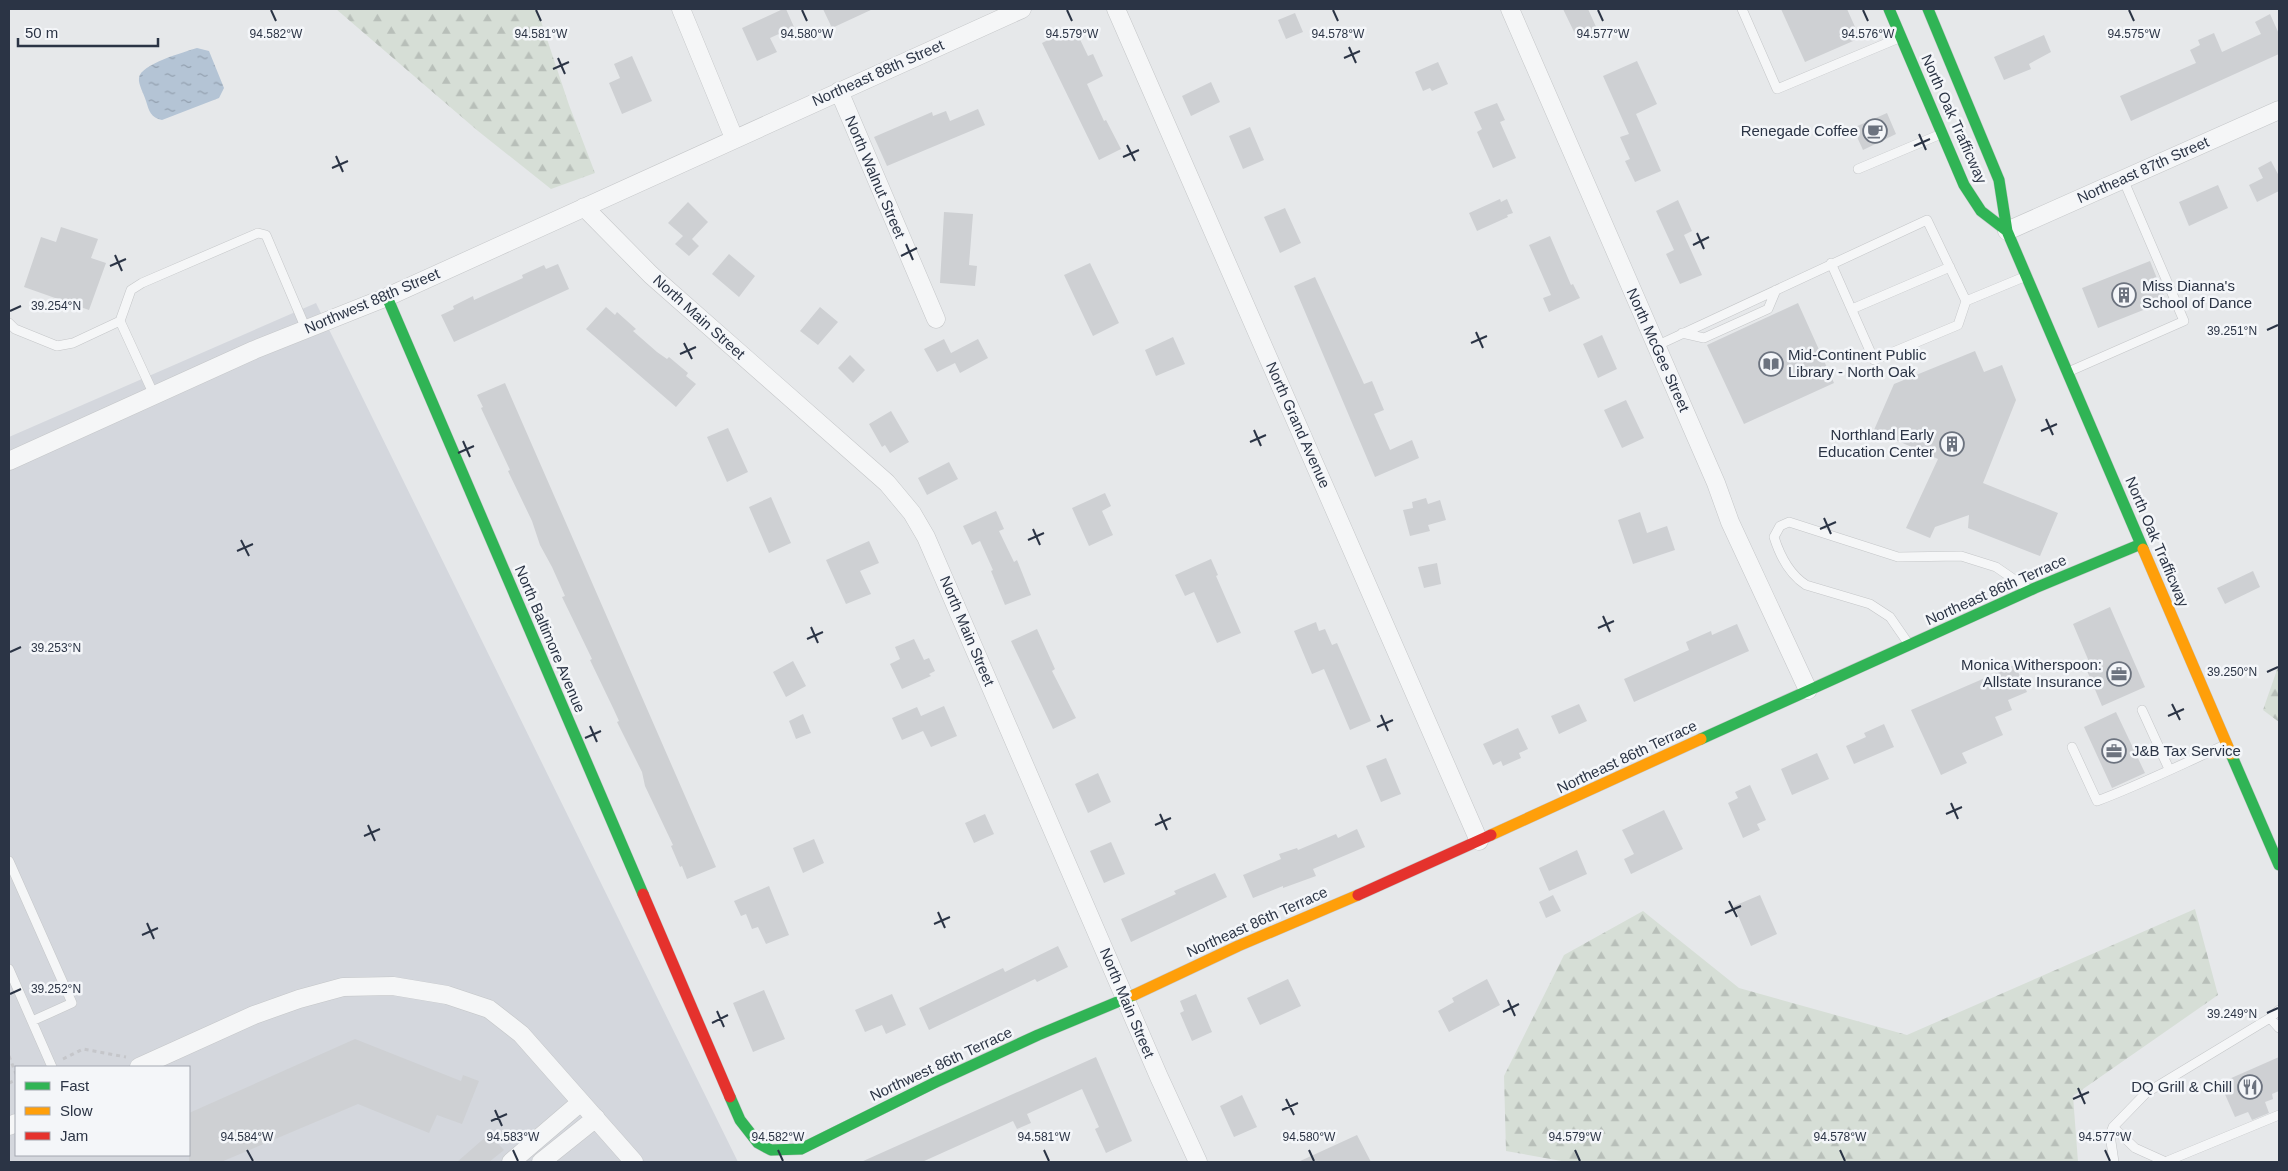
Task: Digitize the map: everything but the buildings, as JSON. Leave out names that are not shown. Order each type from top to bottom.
[{"type":"street","points":[[681,9],[734,138]]},
{"type":"street","name":"Northeast 88th Street","points":[[734,138],[1022,9]]},
{"type":"street","name":"North Grand Avenue","points":[[1116,9],[1480,841]]},
{"type":"street","name":"North McGee Street","points":[[1510,9],[1716,483],[1730,522],[1808,690]]},
{"type":"street","name":"North Oak Trafficway","points":[[1889,9],[1964,186],[1981,211],[2007,230]]},
{"type":"street","name":"North Oak Trafficway","points":[[1928,9],[1999,180],[2007,230],[2279,865]]},
{"type":"street","name":"North Walnut Street","points":[[839,91],[936,319]]},
{"type":"street","name":"Northeast 87th Street","points":[[2007,230],[2279,110]]},
{"type":"street","name":"Northwest 88th Street","points":[[9,461],[154,395],[387,296],[734,138]]},
{"type":"street","name":"North Main Street","points":[[584,207],[651,275],[887,483],[912,513],[926,537],[1159,1077],[1198,1162]]},
{"type":"street","name":"North Baltimore Avenue","points":[[387,296],[740,1120],[754,1143],[769,1150]]},
{"type":"street","name":"Northeast 86th Terrace","points":[[1126,998],[1238,946],[1480,841],[2030,590],[2141,544]]},
{"type":"street","points":[[146,1064],[254,1015],[299,998],[343,987],[393,986],[447,995],[489,1009],[520,1034],[634,1162]]},
{"type":"street","name":"Northwest 86th Terrace","points":[[769,1150],[786,1152],[801,1148],[996,1054],[1126,998]]},
{"type":"street","points":[[511,1162],[581,1102]]},
{"type":"street","points":[[541,1162],[596,1118]]},
{"type":"lane","points":[[1742,9],[1777,89],[1901,38]]},
{"type":"lane","points":[[1858,169],[1942,134]]},
{"type":"lane","points":[[2067,372],[2184,321],[2123,179]]},
{"type":"lane","points":[[1656,346],[1682,333],[1776,290],[1831,264],[1927,220],[1966,301],[1958,325],[1874,360],[1831,264]]},
{"type":"lane","points":[[154,395],[120,322],[131,290],[142,283],[258,233],[266,235],[306,329]]},
{"type":"lane","points":[[1852,309],[1950,267]]},
{"type":"lane","points":[[1966,301],[2026,276]]},
{"type":"lane","points":[[1682,333],[1704,338],[1768,309],[1776,290]]},
{"type":"lane","points":[[9,323],[15,329],[57,346],[73,343],[120,322]]},
{"type":"lane","points":[[1908,645],[1890,617],[1870,604],[1806,585],[1797,579],[1779,554],[1774,537],[1780,526],[1789,522],[1898,557],[1961,556],[1996,568],[2030,590]]},
{"type":"lane","points":[[2142,710],[2169,769]]},
{"type":"lane","points":[[2072,747],[2097,801],[2131,789],[2169,769],[2227,744]]},
{"type":"lane","points":[[9,861],[72,1003],[32,1021]]},
{"type":"lane","points":[[9,970],[52,1066]]},
{"type":"lane","points":[[2114,1162],[2110,1135],[2113,1127],[2146,1093],[2270,1018],[2279,1010]]},
{"type":"lane","points":[[2270,1018],[2279,1028]]},
{"type":"lane","points":[[2113,1127],[2135,1148],[2166,1162],[2279,1115]]},
{"type":"path","points":[[83,1049],[146,1064]]},
{"type":"path","points":[[9,1056],[15,1071]]},
{"type":"shaded area","points":[[316,303],[738,1162],[9,1162],[9,437]]},
{"type":"green space","points":[[336,9],[537,9],[569,105],[595,173],[551,189],[478,131]]},
{"type":"green space","points":[[2279,664],[2279,722],[2263,710]]},
{"type":"green space","points":[[2195,909],[2218,995],[2073,1096],[2078,1162],[1567,1162],[1506,1151],[1504,1076],[1564,955],[1643,911],[1739,988],[1907,1035]]},
{"type":"water","points":[[197,48],[209,51],[224,88],[219,98],[162,120],[155,118],[149,111],[140,86],[139,78],[141,73],[155,63]]},
{"type":"traffic: fast","points":[[1889,9],[1964,185],[1981,211],[2007,231]]},
{"type":"traffic: fast","points":[[1928,9],[1999,180],[2007,231],[2143,549]]},
{"type":"traffic: fast","points":[[387,297],[643,894]]},
{"type":"traffic: fast","points":[[1701,739],[2035,588],[2141,544]]},
{"type":"traffic: fast","points":[[2231,754],[2279,865]]},
{"type":"traffic: fast","points":[[730,1097],[740,1120],[758,1143],[771,1150],[801,1149],[936,1082],[1038,1035],[1134,995]]},
{"type":"traffic: slow","points":[[2143,549],[2231,754]]},
{"type":"traffic: slow","points":[[1491,835],[1701,739]]},
{"type":"traffic: slow","points":[[1134,995],[1238,946],[1358,895]]},
{"type":"traffic: jam","points":[[1358,895],[1491,835]]},
{"type":"traffic: jam","points":[[643,894],[730,1097]]},
{"type":"place","name":"Renegade Coffee","points":[[1875,131]]},
{"type":"place","name":"Miss Dianna's School of Dance","points":[[2124,295]]},
{"type":"place","name":"Mid-Continent Public Library - North Oak","points":[[1771,364]]},
{"type":"place","name":"Northland Early Education Center","points":[[1952,444]]},
{"type":"place","name":"Monica Witherspoon: Allstate Insurance","points":[[2119,674]]},
{"type":"place","name":"J&B Tax Service","points":[[2114,751]]},
{"type":"place","name":"DQ Grill & Chill","points":[[2250,1087]]}]
